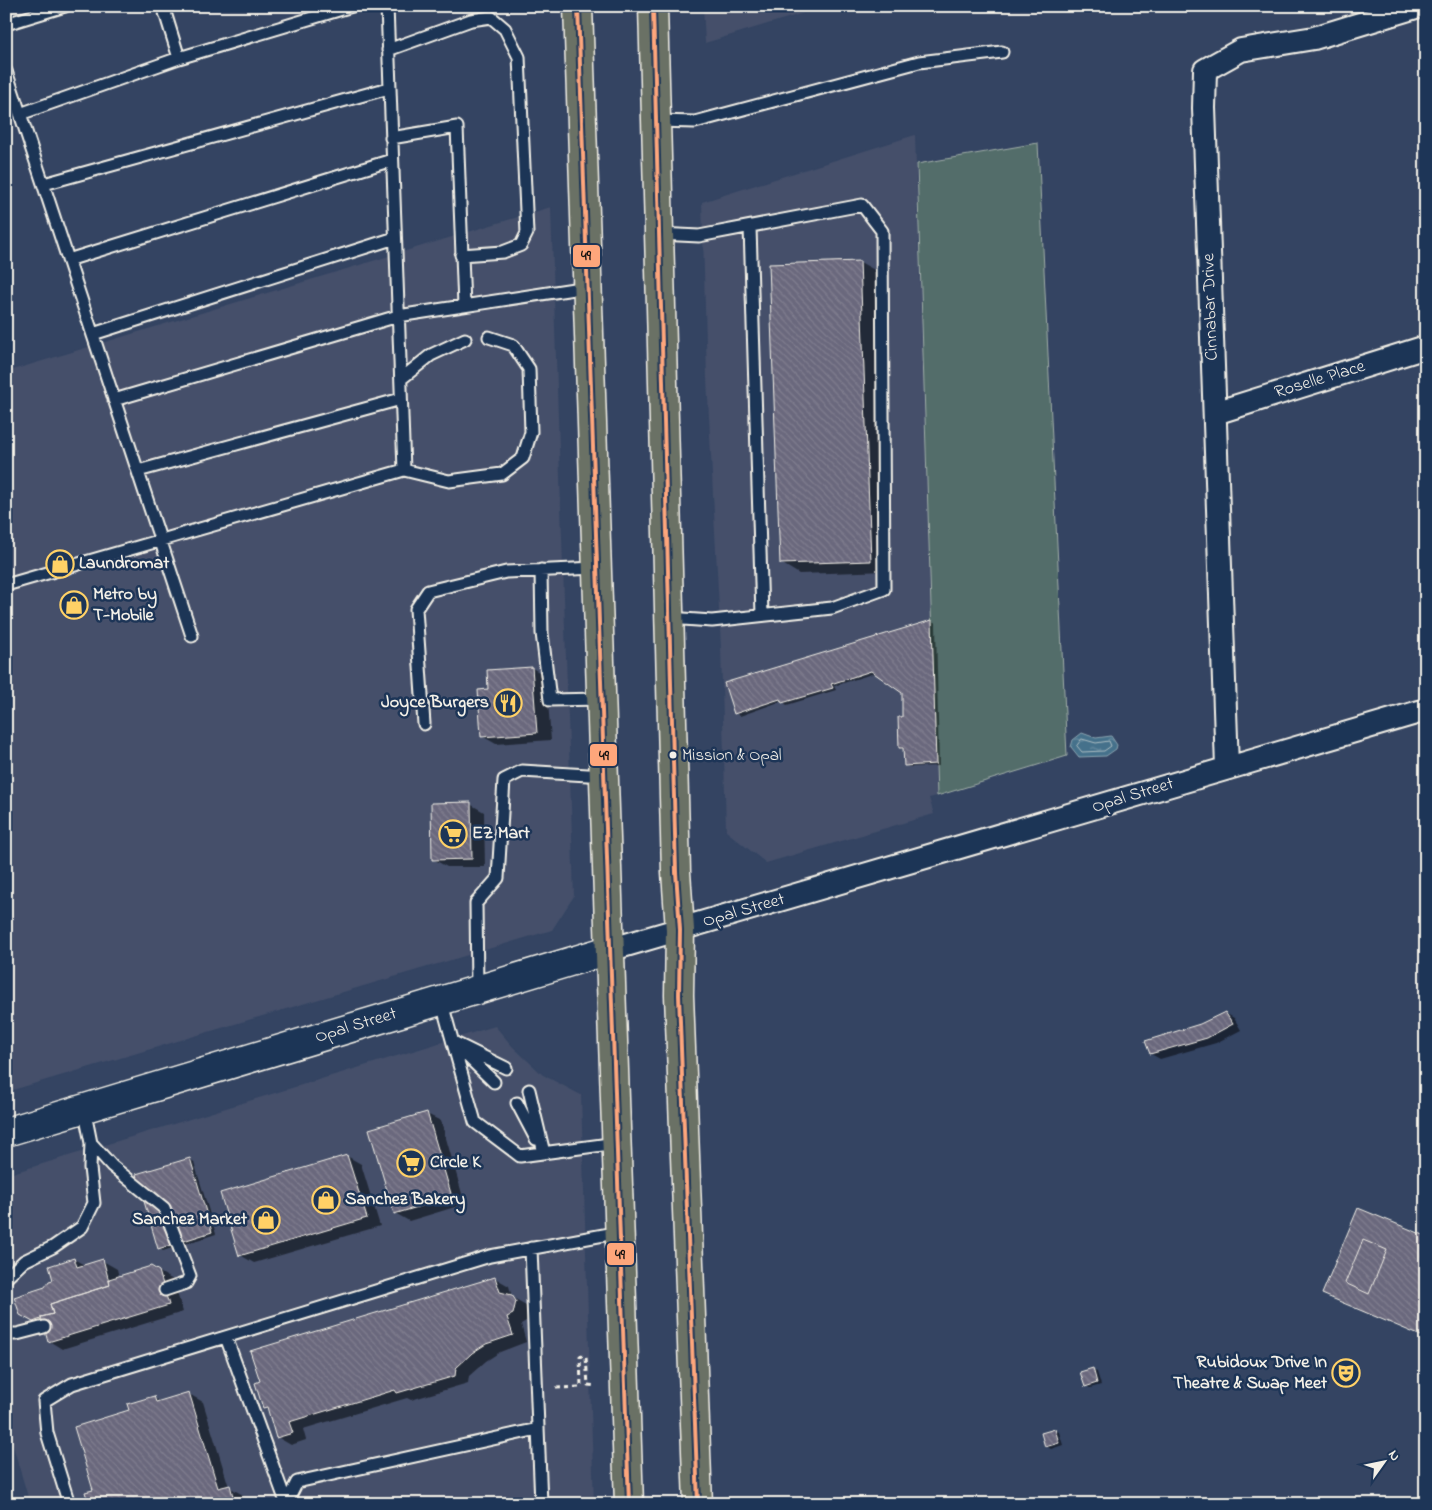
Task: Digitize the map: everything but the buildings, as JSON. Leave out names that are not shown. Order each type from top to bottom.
[{"type":"main road","points":[[578,6],[629,1504]]},
{"type":"main road","points":[[653,6],[676,872],[680,930],[679,996],[698,1504]]},
{"type":"street","name":"Cinnabar Drive","points":[[1228,768],[1204,108],[1205,70],[1241,50],[1314,38],[1418,6]]},
{"type":"street","name":"Roselle Place","points":[[1215,413],[1426,347]]},
{"type":"street","name":"Opal Street","points":[[6,1132],[477,989],[1426,710]]},
{"type":"lane","points":[[6,24],[65,6]]},
{"type":"lane","points":[[163,6],[179,58]]},
{"type":"lane","points":[[20,114],[179,58],[352,6]]},
{"type":"lane","points":[[387,6],[404,470]]},
{"type":"lane","points":[[388,50],[472,20],[491,18],[505,29],[520,57],[527,233],[521,245],[503,252],[461,255]]},
{"type":"lane","points":[[656,121],[695,122],[919,62],[1002,52]]},
{"type":"lane","points":[[6,71],[192,636]]},
{"type":"lane","points":[[44,184],[389,88]]},
{"type":"lane","points":[[391,138],[457,127],[464,306]]},
{"type":"lane","points":[[68,260],[392,160]]},
{"type":"lane","points":[[659,234],[699,236],[862,205],[882,231],[884,589],[832,608],[712,621],[669,618]]},
{"type":"lane","points":[[750,226],[762,615]]},
{"type":"lane","points":[[93,334],[395,238]]},
{"type":"lane","points":[[114,400],[398,316],[587,287]]},
{"type":"lane","points":[[6,585],[404,470],[449,481],[502,474],[523,458],[530,432],[528,369],[513,345],[489,337]]},
{"type":"lane","points":[[400,379],[431,355],[466,339]]},
{"type":"lane","points":[[138,471],[401,399]]},
{"type":"lane","points":[[424,724],[416,609],[428,591],[506,572],[596,568]]},
{"type":"lane","points":[[541,570],[542,633],[550,700],[601,698]]},
{"type":"lane","points":[[477,989],[476,903],[498,878],[504,780],[522,772],[604,776]]},
{"type":"lane","points":[[441,1000],[475,1122],[520,1156],[617,1143]]},
{"type":"lane","points":[[453,1042],[506,1068]]},
{"type":"lane","points":[[453,1042],[494,1082]]},
{"type":"lane","points":[[529,1090],[544,1153]]},
{"type":"lane","points":[[517,1104],[544,1153]]},
{"type":"lane","points":[[6,1278],[24,1261],[53,1247],[82,1227],[94,1203],[90,1168],[91,1143],[84,1108]]},
{"type":"lane","points":[[91,1143],[112,1166],[164,1208],[190,1276],[186,1283],[165,1290]]},
{"type":"lane","points":[[69,1504],[47,1433],[44,1401],[72,1384],[490,1256],[620,1232]]},
{"type":"lane","points":[[531,1248],[541,1504]]},
{"type":"lane","points":[[6,1334],[17,1334],[44,1327]]},
{"type":"lane","points":[[226,1337],[286,1503]]},
{"type":"lane","points":[[286,1503],[297,1482],[538,1430]]},
{"type":"path","points":[[537,1388],[581,1387],[580,1356],[586,1357],[588,1385],[596,1386]]},
{"type":"shaded area","points":[[703,6],[827,6],[705,43]]},
{"type":"shaded area","points":[[915,135],[937,796],[929,798],[934,814],[766,863],[726,831],[721,648],[707,379],[702,202]]},
{"type":"shaded area","points":[[551,207],[574,896],[552,930],[6,1092],[6,372]]},
{"type":"shaded area","points":[[495,1026],[513,1047],[543,1075],[581,1095],[594,1504],[30,1504],[6,1422],[6,1175]]},
{"type":"green space","points":[[1038,143],[1067,756],[937,796],[917,164]]},
{"type":"water","points":[[1082,733],[1096,738],[1111,736],[1117,745],[1116,749],[1106,756],[1079,757],[1071,747],[1073,740]]},
{"type":"transit line","name":"49","points":[[578,6],[629,1504]]},
{"type":"transit line","name":"49","points":[[653,6],[676,872],[680,930],[679,995],[698,1504]]},
{"type":"place","name":"Laundromat","points":[[60,564]]},
{"type":"place","name":"Metro by T-Mobile","points":[[74,605]]},
{"type":"place","name":"Joyce Burgers","points":[[508,703]]},
{"type":"place","name":"Mission & Opal","points":[[673,755]]},
{"type":"place","name":"EZ Mart","points":[[453,834]]},
{"type":"place","name":"Circle K","points":[[411,1163]]},
{"type":"place","name":"Sanchez Bakery","points":[[326,1200]]},
{"type":"place","name":"Sanchez Market","points":[[266,1220]]},
{"type":"place","name":"Rubidoux Drive In Theatre & Swap Meet","points":[[1346,1373]]}]
